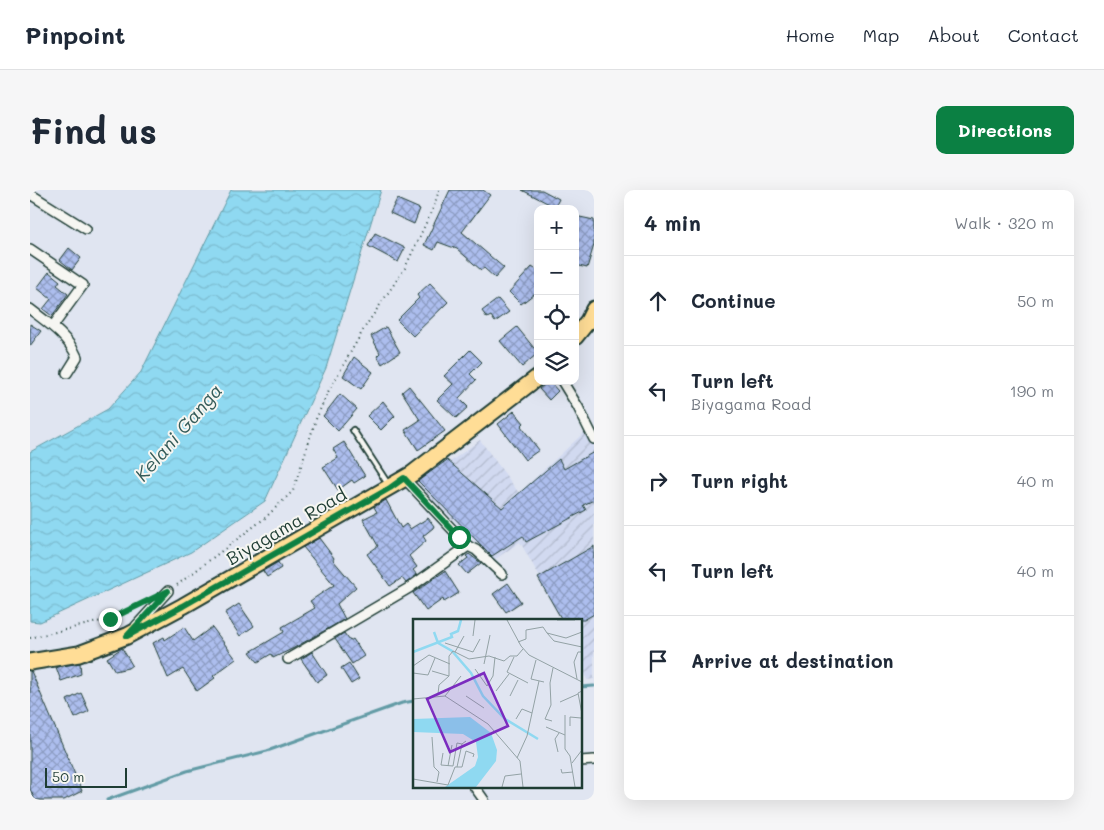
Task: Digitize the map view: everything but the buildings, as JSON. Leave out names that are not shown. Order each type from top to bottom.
[{"type":"main road","points":[[579,332],[588,321],[594,309]]},
{"type":"main road","name":"Biyagama Road","points":[[30,662],[79,654],[127,636],[183,606],[412,474],[534,380]]},
{"type":"street","points":[[30,194],[86,229]]},
{"type":"street","points":[[30,249],[82,285],[53,326]]},
{"type":"street","points":[[30,309],[53,326],[72,346],[77,357],[67,374]]},
{"type":"street","points":[[564,385],[594,439]]},
{"type":"street","points":[[404,478],[468,546],[476,550],[502,574]]},
{"type":"street","points":[[288,659],[409,588],[468,546]]},
{"type":"street","points":[[127,636],[168,591]]},
{"type":"street","points":[[475,788],[484,800]]},
{"type":"lane","points":[[353,430],[390,488]]},
{"type":"path","points":[[168,591],[265,518],[292,491],[316,419],[328,392],[365,327],[405,268],[434,206],[439,190]]},
{"type":"path","points":[[30,638],[110,619],[143,603]]},
{"type":"shaded area","points":[[591,426],[594,432],[594,679],[587,680],[582,666],[582,619],[563,619],[520,542],[494,560],[416,483],[435,473],[480,440],[519,493]]},
{"type":"water","name":"Kelani Ganga","points":[[231,190],[381,190],[326,368],[265,501],[191,552],[40,622],[30,621],[30,452],[108,409],[141,372]]},
{"type":"waterway","points":[[582,687],[594,686]]},
{"type":"waterway","points":[[107,800],[187,771],[267,751],[402,703],[413,701]]},
{"type":"route","points":[[110,619],[168,591],[127,636],[390,488],[404,478],[459,537]]}]
